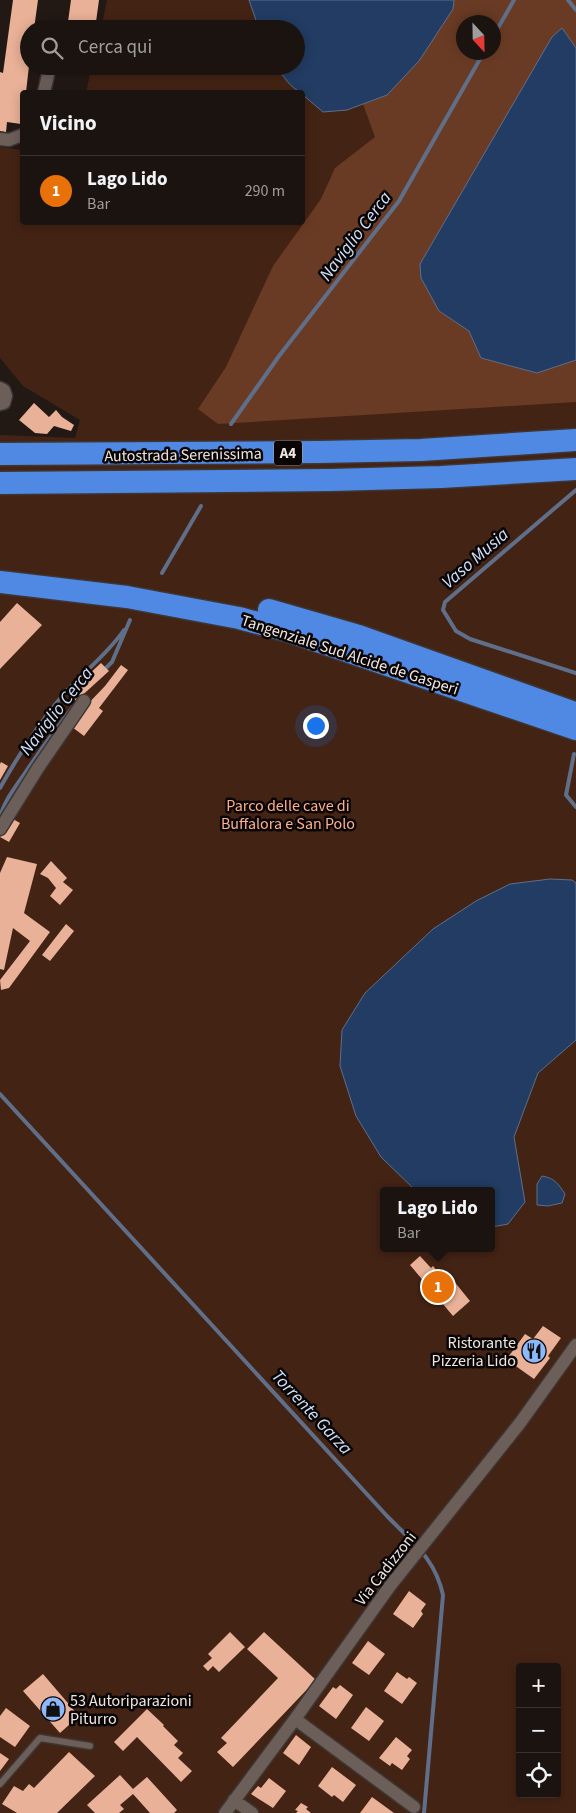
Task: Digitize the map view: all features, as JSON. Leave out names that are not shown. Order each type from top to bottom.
[{"type":"highway","name":"Autostrada Serenissima","points":[[0,454],[393,451],[576,440]]},
{"type":"highway","name":"Autostrada Serenissima","points":[[0,483],[321,480],[441,477],[576,469]]},
{"type":"highway","name":"Tangenziale Sud Alcide de Gasperi","points":[[0,567],[128,582],[240,602],[359,636],[576,713]]},
{"type":"highway","name":"Tangenziale Sud Alcide de Gasperi","points":[[0,582],[127,597],[239,618],[305,636],[576,729]]},
{"type":"street","points":[[44,90],[48,75]]},
{"type":"street","points":[[0,138],[9,140],[20,136]]},
{"type":"street","points":[[0,388],[4,390],[6,396],[4,403],[0,404]]},
{"type":"street","points":[[0,829],[38,768],[84,701]]},
{"type":"street","name":"Via Cadizzoni","points":[[225,1813],[390,1586],[520,1423],[576,1345]]},
{"type":"street","points":[[295,1718],[414,1807]]},
{"type":"street","points":[[234,1800],[252,1813]]},
{"type":"lane","points":[[0,1784],[40,1738],[90,1746]]},
{"type":"green space","name":"Parco delle cave di Buffalora e San Polo","points":[[107,0],[576,0],[576,1813],[0,1813],[0,435],[75,438],[80,420],[23,386],[0,358],[0,147],[20,150],[20,225],[305,225],[305,90],[86,90],[90,75],[305,75],[305,20],[103,20]]},
{"type":"shaded area","points":[[454,0],[576,0],[576,48],[562,28],[439,311],[469,331],[482,358],[537,373],[576,360],[576,402],[218,424],[198,409],[226,367],[273,266],[302,225],[305,225],[305,221],[321,199],[335,168],[375,137],[363,104],[387,95],[453,9]]},
{"type":"water","points":[[249,0],[454,0],[453,9],[419,61],[387,95],[347,110],[323,112],[305,97],[305,90],[297,90],[282,75],[305,75],[305,20],[256,20]]},
{"type":"water","points":[[562,28],[576,48],[576,360],[537,373],[481,358],[469,331],[439,311],[421,278],[420,264],[552,37]]},
{"type":"water","points":[[550,879],[572,880],[576,883],[576,1040],[538,1073],[514,1137],[525,1202],[508,1224],[495,1226],[495,1187],[412,1187],[381,1157],[356,1116],[340,1066],[342,1030],[365,993],[433,929],[476,901],[510,884]]},
{"type":"water","points":[[542,1176],[553,1180],[561,1188],[565,1194],[562,1203],[548,1206],[537,1205],[537,1184]]},
{"type":"building","points":[[13,0],[38,0],[35,20],[20,20],[20,75],[28,75],[26,90],[20,90],[20,124],[7,122],[6,132],[0,131],[0,72],[3,73]]},
{"type":"building","points":[[71,0],[99,0],[96,20],[68,20]]},
{"type":"building","points":[[34,403],[49,417],[56,410],[62,417],[74,425],[71,431],[54,426],[47,434],[35,433],[19,420]]},
{"type":"building","points":[[17,603],[42,625],[0,669],[0,622]]},
{"type":"building","points":[[101,663],[109,671],[76,701],[69,693]]},
{"type":"building","points":[[121,665],[128,670],[99,708],[103,711],[84,736],[72,727],[84,708],[105,686]]},
{"type":"building","points":[[1,762],[8,766],[0,780],[0,764]]},
{"type":"building","points":[[11,818],[20,823],[9,842],[0,837]]},
{"type":"building","points":[[7,857],[37,864],[24,913],[50,932],[9,988],[1,990],[0,980],[30,941],[13,928],[4,970],[0,969],[0,873]]},
{"type":"building","points":[[51,861],[67,878],[63,882],[73,890],[60,905],[50,896],[56,888],[48,878],[40,874]]},
{"type":"building","points":[[66,924],[74,931],[50,961],[42,955]]},
{"type":"building","points":[[420,1256],[431,1268],[433,1266],[448,1284],[453,1280],[470,1301],[453,1316],[410,1265]]},
{"type":"building","points":[[543,1326],[561,1338],[548,1356],[550,1358],[534,1379],[510,1362],[512,1358],[509,1356],[525,1334],[533,1339]]},
{"type":"building","points":[[409,1591],[426,1604],[421,1611],[423,1614],[413,1628],[393,1614]]},
{"type":"building","points":[[230,1632],[245,1647],[219,1672],[213,1666],[208,1671],[203,1666],[212,1658],[208,1654]]},
{"type":"building","points":[[264,1632],[316,1680],[233,1767],[217,1752],[227,1743],[221,1738],[278,1678],[247,1649]]},
{"type":"building","points":[[368,1641],[385,1654],[369,1675],[352,1663]]},
{"type":"building","points":[[397,1672],[417,1683],[402,1704],[384,1691]]},
{"type":"building","points":[[43,1674],[79,1716],[60,1733],[23,1691]]},
{"type":"building","points":[[340,1685],[353,1695],[336,1719],[319,1706],[333,1687],[336,1689]]},
{"type":"building","points":[[366,1707],[384,1721],[369,1741],[351,1728]]},
{"type":"building","points":[[6,1708],[30,1726],[15,1747],[0,1737],[0,1716]]},
{"type":"building","points":[[147,1709],[178,1741],[174,1745],[183,1753],[178,1758],[192,1771],[181,1782],[137,1737],[123,1751],[114,1742]]},
{"type":"building","points":[[296,1735],[311,1747],[299,1765],[283,1753]]},
{"type":"building","points":[[396,1737],[412,1750],[407,1756],[410,1759],[402,1770],[392,1763],[390,1766],[379,1758]]},
{"type":"building","points":[[69,1752],[95,1776],[57,1813],[17,1813],[2,1804],[14,1786],[23,1791],[29,1784],[34,1788]]},
{"type":"building","points":[[0,1753],[9,1759],[0,1771]]},
{"type":"building","points":[[332,1767],[356,1785],[343,1802],[334,1795],[332,1797],[318,1786]]},
{"type":"building","points":[[120,1775],[133,1789],[147,1777],[177,1810],[174,1813],[150,1813],[133,1794],[120,1805],[124,1809],[119,1813],[95,1813],[87,1805]]},
{"type":"building","points":[[269,1778],[286,1791],[273,1808],[251,1794],[258,1786],[261,1788]]},
{"type":"building","points":[[372,1797],[394,1813],[360,1813]]},
{"type":"building","points":[[301,1803],[308,1807],[306,1809],[311,1813],[296,1813],[298,1811],[295,1810]]},
{"type":"waterway","name":"Naviglio Cerca","points":[[501,23],[514,0]]},
{"type":"waterway","name":"Vaso Musia","points":[[568,0],[576,10]]},
{"type":"waterway","name":"Naviglio Cerca","points":[[231,424],[279,356],[399,201],[479,60]]},
{"type":"waterway","name":"Vaso Musia","points":[[576,490],[445,602],[443,610],[456,631],[470,639],[576,673]]},
{"type":"waterway","name":"Naviglio Cerca","points":[[162,573],[201,506]]},
{"type":"waterway","name":"Naviglio Cerca","points":[[103,671],[112,662],[130,620]]},
{"type":"waterway","points":[[0,788],[45,717],[70,687],[110,648],[124,630]]},
{"type":"waterway","name":"Naviglio Cerca","points":[[0,817],[12,792],[73,707]]},
{"type":"waterway","name":"Vaso Musia","points":[[574,754],[566,795],[576,807]]},
{"type":"waterway","name":"Torrente Garza","points":[[0,1094],[387,1516],[414,1543],[434,1571],[443,1595],[424,1813]]},
{"type":"place","name":"Lago Lido","points":[[438,1287]]},
{"type":"place","name":"Ristorante Pizzeria Lido","points":[[534,1351]]},
{"type":"place","name":"53 Autoriparazioni Piturro","points":[[53,1709]]}]
